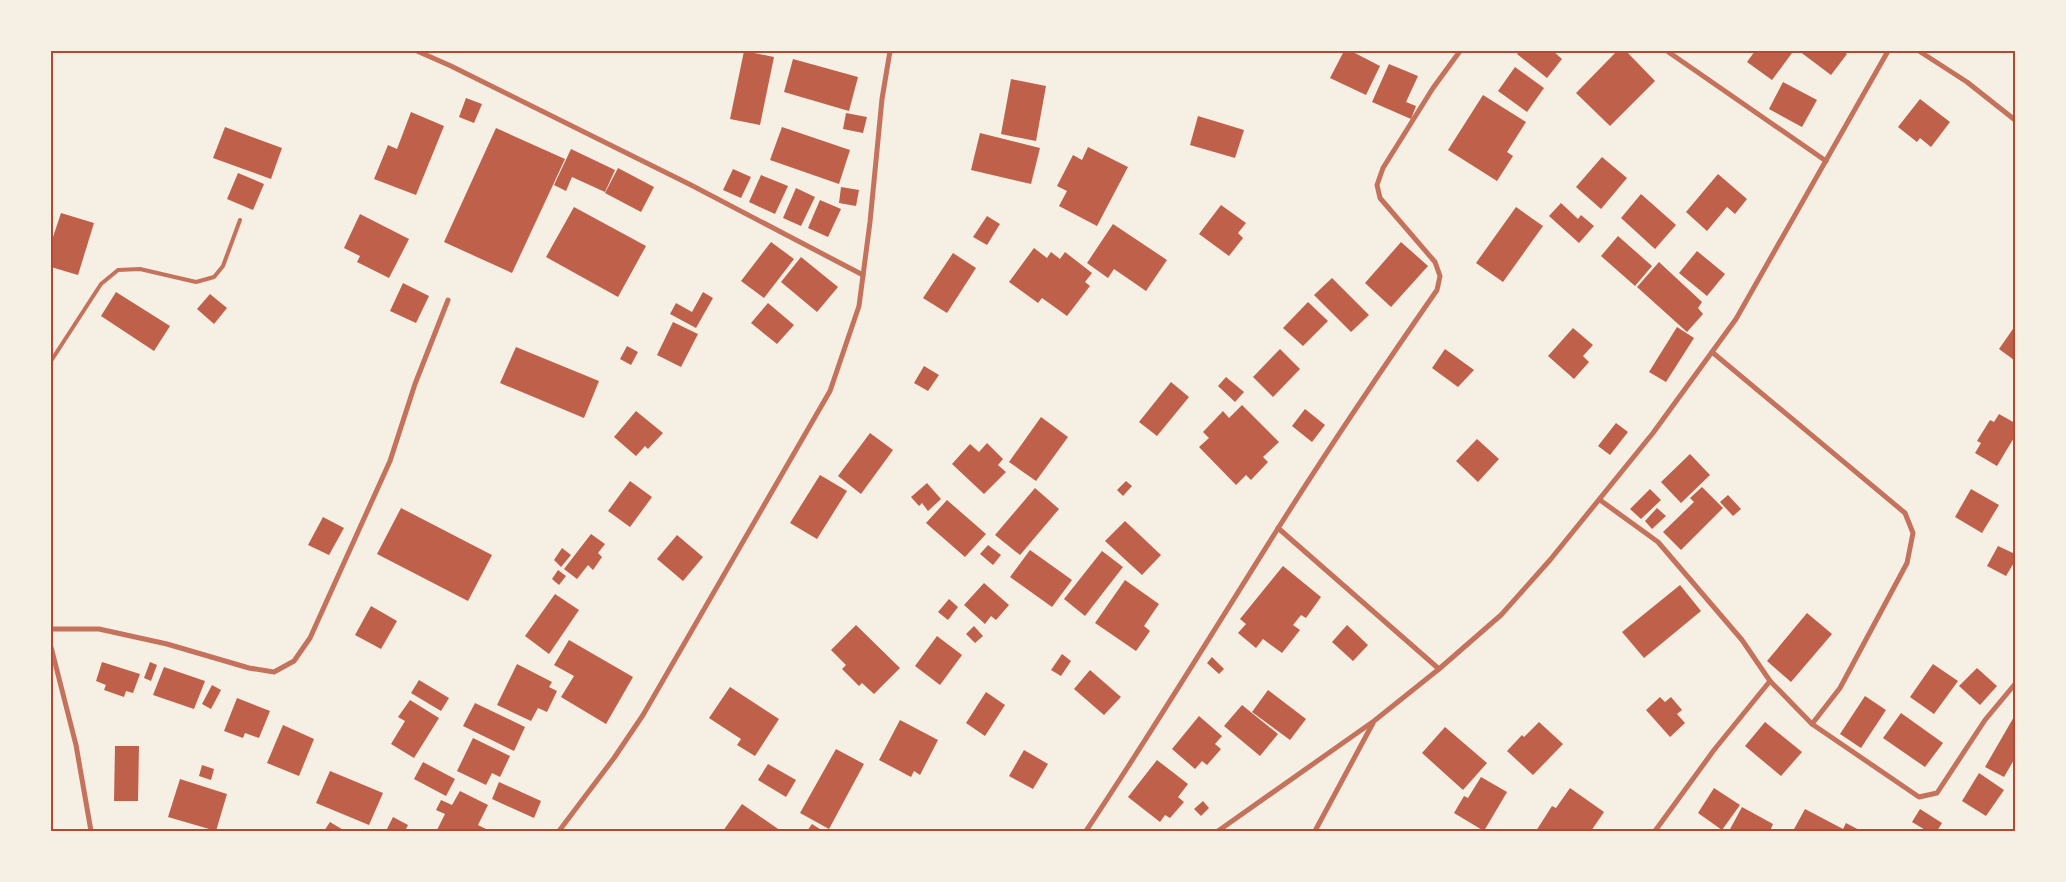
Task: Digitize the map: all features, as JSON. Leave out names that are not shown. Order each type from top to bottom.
[{"type":"street","points":[[416,51],[451,66],[691,185],[863,275]]},
{"type":"street","points":[[559,831],[614,758],[643,715],[830,391],[860,306],[882,99],[890,51]]},
{"type":"street","points":[[1086,831],[1147,740],[1278,528],[1379,374],[1437,290],[1440,276],[1434,262],[1380,198],[1377,185],[1383,168],[1433,88],[1460,51]]},
{"type":"street","points":[[1668,51],[1826,161]]},
{"type":"street","points":[[1218,831],[1374,721],[1438,669],[1501,615],[1550,560],[1653,433],[1736,319],[1888,51]]},
{"type":"street","points":[[1919,51],[1967,82],[2015,120]]},
{"type":"street","points":[[51,629],[99,630],[168,644],[249,668],[274,672],[294,661],[310,638],[390,461],[415,384],[448,300]]},
{"type":"street","points":[[1712,352],[1904,513],[1913,533],[1907,563],[1903,571],[1840,688],[1812,724]]},
{"type":"street","points":[[1600,500],[1658,542],[1742,640],[1770,681],[1812,724],[1919,797],[1937,793],[1985,720],[2015,684]]},
{"type":"street","points":[[1278,528],[1438,669]]},
{"type":"street","points":[[51,648],[76,745],[90,831]]},
{"type":"street","points":[[1655,831],[1714,750],[1770,681]]},
{"type":"street","points":[[1315,831],[1374,721]]},
{"type":"lane","points":[[51,361],[102,284],[118,270],[140,269],[196,282],[214,277],[223,266],[240,220]]},
{"type":"building","points":[[744,51],[774,57],[760,125],[730,119]]},
{"type":"building","points":[[1344,51],[1351,51],[1380,66],[1366,95],[1330,78]]},
{"type":"building","points":[[1519,51],[1553,51],[1562,59],[1547,78],[1517,54]]},
{"type":"building","points":[[1617,51],[1626,51],[1655,81],[1610,126],[1576,93]]},
{"type":"building","points":[[1755,51],[1789,51],[1792,53],[1772,80],[1747,62]]},
{"type":"building","points":[[1799,51],[1843,51],[1847,54],[1831,75]]},
{"type":"building","points":[[793,59],[858,77],[849,111],[784,92]]},
{"type":"building","points":[[1389,64],[1418,76],[1406,102],[1416,106],[1411,119],[1372,102]]},
{"type":"building","points":[[1515,67],[1544,88],[1527,112],[1498,91]]},
{"type":"building","points":[[1011,79],[1046,86],[1036,141],[1001,134]]},
{"type":"building","points":[[1783,82],[1817,100],[1802,127],[1769,109]]},
{"type":"building","points":[[1483,95],[1526,122],[1507,152],[1513,156],[1497,181],[1448,150]]},
{"type":"building","points":[[466,98],[482,104],[474,123],[459,117]]},
{"type":"building","points":[[1920,99],[1950,122],[1931,147],[1920,138],[1917,142],[1898,127]]},
{"type":"building","points":[[411,112],[444,126],[416,195],[374,179],[388,145],[397,149]]},
{"type":"building","points":[[846,113],[867,117],[863,133],[843,129]]},
{"type":"building","points":[[1198,116],[1244,130],[1235,158],[1190,145]]},
{"type":"building","points":[[225,127],[282,148],[271,179],[213,158]]},
{"type":"building","points":[[782,127],[850,150],[839,184],[770,160]]},
{"type":"building","points":[[496,128],[565,159],[512,273],[444,242]]},
{"type":"building","points":[[980,133],[1040,148],[1031,184],[971,170]]},
{"type":"building","points":[[1088,147],[1128,167],[1097,226],[1059,206],[1067,191],[1057,186],[1073,155],[1082,160]]},
{"type":"building","points":[[571,149],[615,170],[605,192],[572,177],[566,191],[554,185]]},
{"type":"building","points":[[1602,157],[1627,178],[1601,209],[1576,187]]},
{"type":"building","points":[[618,168],[654,187],[641,212],[605,193]]},
{"type":"building","points":[[733,169],[751,177],[741,198],[723,190]]},
{"type":"building","points":[[238,173],[264,184],[253,210],[227,199]]},
{"type":"building","points":[[1718,174],[1747,199],[1735,214],[1727,207],[1707,231],[1686,212]]},
{"type":"building","points":[[761,175],[788,186],[775,214],[749,202]]},
{"type":"building","points":[[841,187],[859,190],[856,206],[839,203]]},
{"type":"building","points":[[796,188],[815,197],[801,226],[783,218]]},
{"type":"building","points":[[1641,194],[1676,225],[1655,249],[1621,218]]},
{"type":"building","points":[[820,200],[841,209],[828,237],[808,228]]},
{"type":"building","points":[[1561,203],[1578,219],[1581,215],[1594,226],[1579,243],[1549,216]]},
{"type":"building","points":[[1221,205],[1246,223],[1238,233],[1243,238],[1229,256],[1199,234]]},
{"type":"building","points":[[574,207],[646,246],[618,297],[546,257]]},
{"type":"building","points":[[1516,207],[1543,226],[1503,282],[1476,263]]},
{"type":"building","points":[[61,213],[94,223],[78,275],[51,267],[51,243]]},
{"type":"building","points":[[360,214],[409,239],[389,278],[357,262],[360,256],[344,248]]},
{"type":"building","points":[[987,216],[1000,224],[987,245],[973,237]]},
{"type":"building","points":[[1113,224],[1167,260],[1146,291],[1114,269],[1108,278],[1087,263]]},
{"type":"building","points":[[1618,236],[1652,266],[1635,286],[1601,256]]},
{"type":"building","points":[[771,242],[794,259],[764,298],[741,281]]},
{"type":"building","points":[[1401,242],[1428,266],[1391,307],[1365,283]]},
{"type":"building","points":[[1034,248],[1047,258],[1051,252],[1060,259],[1065,252],[1092,273],[1085,282],[1090,286],[1067,316],[1042,298],[1038,303],[1009,282]]},
{"type":"building","points":[[1697,251],[1725,274],[1707,296],[1679,273]]},
{"type":"building","points":[[953,253],[976,268],[947,313],[923,298]]},
{"type":"building","points":[[801,257],[838,287],[817,312],[781,282]]},
{"type":"building","points":[[1659,262],[1702,302],[1698,308],[1703,314],[1687,332],[1637,287]]},
{"type":"building","points":[[1332,278],[1369,315],[1351,332],[1314,295]]},
{"type":"building","points":[[403,283],[429,296],[416,323],[390,311]]},
{"type":"building","points":[[116,292],[170,326],[154,351],[101,316]]},
{"type":"building","points":[[703,292],[713,298],[696,328],[670,314],[676,303],[692,312]]},
{"type":"building","points":[[210,294],[227,308],[214,324],[197,309]]},
{"type":"building","points":[[1308,302],[1328,321],[1303,346],[1283,328]]},
{"type":"building","points":[[768,303],[794,325],[777,344],[751,323]]},
{"type":"building","points":[[673,322],[698,334],[681,367],[657,355]]},
{"type":"building","points":[[2015,326],[2015,359],[2014,360],[1999,349]]},
{"type":"building","points":[[1677,327],[1694,338],[1666,382],[1649,372]]},
{"type":"building","points":[[1573,328],[1593,345],[1583,356],[1589,362],[1574,379],[1548,356]]},
{"type":"building","points":[[627,346],[638,352],[631,365],[620,359]]},
{"type":"building","points":[[516,347],[599,381],[584,418],[500,383]]},
{"type":"building","points":[[1280,349],[1300,369],[1273,397],[1253,377]]},
{"type":"building","points":[[1445,349],[1474,370],[1458,387],[1432,368]]},
{"type":"building","points":[[924,366],[939,375],[928,391],[914,383]]},
{"type":"building","points":[[1226,377],[1244,392],[1235,402],[1218,386]]},
{"type":"building","points":[[1171,382],[1189,397],[1157,436],[1139,422]]},
{"type":"building","points":[[1242,405],[1279,442],[1263,457],[1268,462],[1251,480],[1246,475],[1236,485],[1199,447],[1209,438],[1203,432],[1223,411],[1229,418]]},
{"type":"building","points":[[1305,409],[1325,425],[1312,442],[1292,426]]},
{"type":"building","points":[[636,411],[663,433],[648,449],[645,446],[636,456],[614,437]]},
{"type":"building","points":[[1999,414],[2015,423],[2015,436],[1997,466],[1975,453],[1981,443],[1977,441],[1990,420],[1994,422]]},
{"type":"building","points":[[1041,417],[1068,437],[1036,481],[1009,462]]},
{"type":"building","points":[[1616,423],[1628,432],[1610,455],[1598,446]]},
{"type":"building","points":[[870,433],[893,450],[861,494],[838,476]]},
{"type":"building","points":[[1477,439],[1499,459],[1478,482],[1456,461]]},
{"type":"building","points":[[987,443],[1003,459],[998,465],[1006,472],[984,494],[952,464],[970,444],[979,452]]},
{"type":"building","points":[[1690,454],[1710,475],[1681,503],[1661,482]]},
{"type":"building","points":[[820,475],[847,491],[817,539],[790,523]]},
{"type":"building","points":[[630,481],[652,497],[630,527],[608,511]]},
{"type":"building","points":[[1126,481],[1132,486],[1123,496],[1117,490]]},
{"type":"building","points":[[927,483],[941,499],[928,511],[922,503],[919,506],[911,497]]},
{"type":"building","points":[[1702,487],[1723,508],[1681,550],[1663,532],[1694,502],[1690,498]]},
{"type":"building","points":[[1035,488],[1059,509],[1020,555],[995,535]]},
{"type":"building","points":[[1650,489],[1661,500],[1641,519],[1630,509]]},
{"type":"building","points":[[1971,489],[1999,505],[1982,533],[1955,517]]},
{"type":"building","points":[[1728,495],[1741,509],[1733,516],[1720,502]]},
{"type":"building","points":[[947,500],[986,534],[965,557],[926,523]]},
{"type":"building","points":[[401,508],[492,555],[468,601],[377,554]]},
{"type":"building","points":[[1657,508],[1666,516],[1652,529],[1645,521]]},
{"type":"building","points":[[323,517],[344,528],[329,555],[308,545]]},
{"type":"building","points":[[1125,521],[1161,555],[1142,575],[1105,541]]},
{"type":"building","points":[[591,534],[605,544],[598,553],[602,557],[593,570],[588,565],[577,579],[564,569]]},
{"type":"building","points":[[677,535],[703,557],[683,581],[657,559]]},
{"type":"building","points":[[988,545],[1001,555],[993,565],[980,554]]},
{"type":"building","points":[[1998,546],[2015,554],[2015,561],[2006,576],[1987,566]]},
{"type":"building","points":[[562,548],[571,555],[561,567],[554,560]]},
{"type":"building","points":[[1030,550],[1072,580],[1052,607],[1010,577]]},
{"type":"building","points":[[1102,551],[1123,567],[1085,616],[1064,599]]},
{"type":"building","points":[[1283,566],[1321,597],[1306,618],[1301,615],[1293,625],[1300,630],[1282,653],[1263,639],[1256,648],[1238,633],[1246,624],[1240,619]]},
{"type":"building","points":[[558,570],[566,576],[559,585],[552,579]]},
{"type":"building","points":[[1125,580],[1159,604],[1144,626],[1150,631],[1136,651],[1095,623]]},
{"type":"building","points":[[984,583],[1009,605],[996,620],[991,616],[985,624],[964,605]]},
{"type":"building","points":[[1680,585],[1701,611],[1644,658],[1622,632]]},
{"type":"building","points":[[555,594],[579,610],[549,654],[525,636]]},
{"type":"building","points":[[949,599],[958,607],[948,620],[938,612]]},
{"type":"building","points":[[371,606],[397,621],[381,649],[355,635]]},
{"type":"building","points":[[1807,613],[1832,634],[1791,682],[1767,661]]},
{"type":"building","points":[[856,625],[900,668],[874,694],[862,683],[859,686],[842,669],[846,665],[831,650]]},
{"type":"building","points":[[1347,625],[1368,645],[1353,661],[1332,642]]},
{"type":"building","points":[[974,626],[983,636],[975,643],[966,634]]},
{"type":"building","points":[[937,636],[962,655],[940,685],[915,666]]},
{"type":"building","points":[[569,640],[633,677],[606,724],[561,697],[574,676],[554,665]]},
{"type":"building","points":[[1062,654],[1071,661],[1061,676],[1051,670]]},
{"type":"building","points":[[1212,657],[1224,669],[1219,674],[1207,663]]},
{"type":"building","points":[[102,662],[140,674],[133,693],[126,691],[124,697],[104,690],[106,685],[96,681]]},
{"type":"building","points":[[150,662],[157,665],[151,681],[144,678]]},
{"type":"building","points":[[517,664],[552,682],[549,687],[557,691],[547,712],[538,708],[531,721],[497,705]]},
{"type":"building","points":[[1933,664],[1958,681],[1934,714],[1910,697]]},
{"type":"building","points":[[164,667],[205,681],[194,709],[153,695]]},
{"type":"building","points":[[1977,668],[1997,686],[1980,705],[1959,686]]},
{"type":"building","points":[[1090,670],[1121,697],[1104,715],[1074,689]]},
{"type":"building","points":[[419,680],[449,698],[441,711],[411,693]]},
{"type":"building","points":[[212,685],[221,690],[211,709],[202,704]]},
{"type":"building","points":[[730,687],[779,719],[755,756],[737,745],[741,739],[709,718]]},
{"type":"building","points":[[1268,690],[1306,719],[1290,740],[1252,712]]},
{"type":"building","points":[[986,692],[1005,705],[985,736],[966,723]]},
{"type":"building","points":[[1865,696],[1886,710],[1861,748],[1840,734]]},
{"type":"building","points":[[1660,697],[1665,702],[1671,697],[1682,710],[1677,714],[1685,723],[1670,737],[1646,710]]},
{"type":"building","points":[[237,698],[270,711],[259,738],[245,733],[243,738],[224,731]]},
{"type":"building","points":[[410,700],[439,718],[414,758],[391,744],[405,721],[398,717]]},
{"type":"building","points":[[475,703],[525,727],[514,751],[463,726]]},
{"type":"building","points":[[1242,705],[1278,734],[1260,756],[1224,726]]},
{"type":"building","points":[[1901,713],[1943,743],[1925,767],[1883,738]]},
{"type":"building","points":[[2015,715],[2015,758],[2004,777],[1985,767]]},
{"type":"building","points":[[1199,716],[1222,736],[1215,744],[1221,749],[1207,765],[1202,761],[1195,769],[1172,749]]},
{"type":"building","points":[[900,720],[938,740],[920,775],[914,771],[911,777],[879,760]]},
{"type":"building","points":[[1539,722],[1563,744],[1533,775],[1507,751],[1522,735],[1524,737]]},
{"type":"building","points":[[1765,722],[1802,752],[1781,776],[1745,746]]},
{"type":"building","points":[[283,725],[314,739],[299,776],[267,763]]},
{"type":"building","points":[[1445,727],[1487,763],[1463,790],[1422,753]]},
{"type":"building","points":[[473,738],[510,756],[500,777],[492,773],[486,785],[457,771]]},
{"type":"building","points":[[115,746],[139,746],[138,801],[114,801]]},
{"type":"building","points":[[836,749],[864,764],[829,829],[800,813]]},
{"type":"building","points":[[1024,750],[1048,764],[1033,789],[1009,776]]},
{"type":"building","points":[[1157,760],[1188,784],[1178,797],[1184,802],[1170,818],[1165,815],[1160,822],[1128,797]]},
{"type":"building","points":[[423,762],[455,779],[446,796],[414,779]]},
{"type":"building","points":[[768,764],[796,780],[786,797],[758,780]]},
{"type":"building","points":[[202,765],[214,769],[211,780],[199,776]]},
{"type":"building","points":[[330,771],[383,793],[369,825],[316,803]]},
{"type":"building","points":[[1979,773],[2004,790],[1986,816],[1962,801]]},
{"type":"building","points":[[1481,777],[1507,792],[1484,831],[1454,813],[1464,796],[1468,798]]},
{"type":"building","points":[[180,779],[227,794],[216,831],[168,817]]},
{"type":"building","points":[[499,782],[541,801],[534,818],[492,799]]},
{"type":"building","points":[[1570,788],[1604,812],[1591,831],[1536,831],[1552,806],[1556,808]]},
{"type":"building","points":[[1714,788],[1740,805],[1722,830],[1698,813]]},
{"type":"building","points":[[460,791],[488,805],[478,825],[486,829],[485,831],[437,830],[445,814],[436,810],[441,800],[452,805]]},
{"type":"building","points":[[1203,801],[1209,808],[1201,816],[1194,809]]},
{"type":"building","points":[[742,804],[781,831],[723,831]]},
{"type":"building","points":[[1742,807],[1773,824],[1770,831],[1729,831]]},
{"type":"building","points":[[1805,809],[1843,829],[1846,823],[1861,831],[1793,831]]},
{"type":"building","points":[[1920,809],[1942,823],[1937,831],[1927,831],[1912,822]]},
{"type":"building","points":[[393,817],[408,825],[405,831],[386,831]]},
{"type":"building","points":[[330,822],[345,831],[324,831]]},
{"type":"building","points":[[812,824],[823,831],[807,831]]}]
